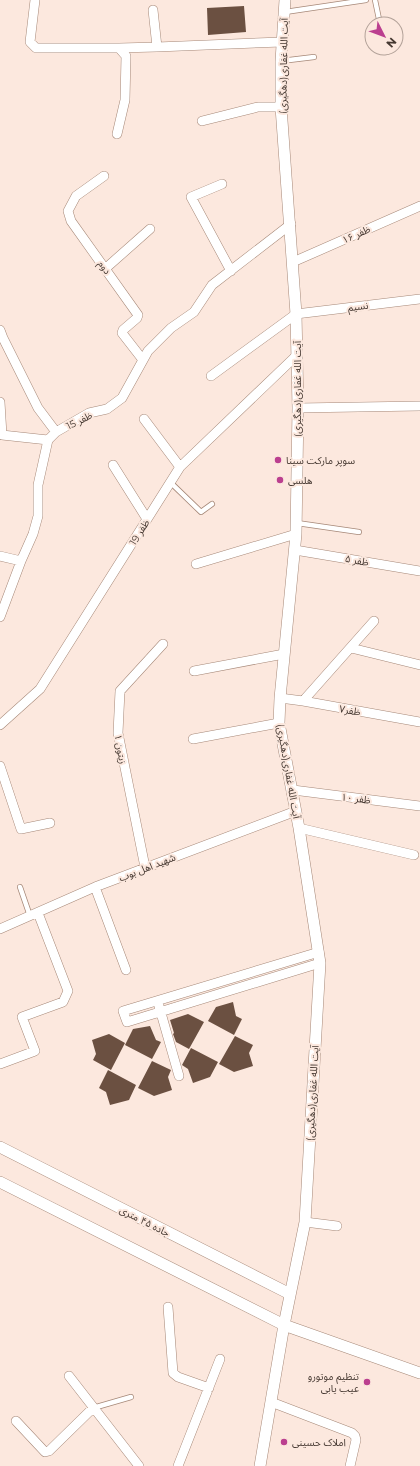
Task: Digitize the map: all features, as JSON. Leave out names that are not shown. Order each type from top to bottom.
[{"type":"street","points":[[35,0],[30,42],[36,48],[119,48],[282,42]]},
{"type":"street","name":"آیت الله غفاری(دهگیری)","points":[[260,1466],[284,1325],[305,1222],[320,963],[293,790],[279,723],[284,654],[295,550],[298,408],[296,314],[291,224],[281,107],[281,61],[285,0]]},
{"type":"street","points":[[153,10],[157,47]]},
{"type":"street","points":[[117,134],[125,100],[126,56],[119,48]]},
{"type":"street","points":[[202,121],[258,107],[281,107]]},
{"type":"street","name":"دوم","points":[[104,176],[76,196],[68,211],[71,221],[106,268],[138,315],[137,318],[122,330],[122,333],[143,360]]},
{"type":"street","points":[[222,184],[191,197],[231,272]]},
{"type":"street","name":"ظفر ۱۶","points":[[293,262],[420,206]]},
{"type":"street","name":"ظفر 15","points":[[48,440],[56,432],[89,413],[107,408],[122,398],[148,351],[171,328],[194,312],[212,285],[231,272],[291,224]]},
{"type":"street","points":[[106,268],[150,229]]},
{"type":"street","name":"نسیم","points":[[296,314],[420,299]]},
{"type":"street","points":[[211,376],[296,314]]},
{"type":"street","points":[[1,336],[38,408],[56,432]]},
{"type":"street","name":"ظفر 19","points":[[0,725],[40,689],[180,467],[297,355]]},
{"type":"street","points":[[0,402],[2,435],[48,440],[38,485],[38,516],[33,534],[0,617]]},
{"type":"street","points":[[298,408],[420,406]]},
{"type":"street","points":[[144,419],[180,467]]},
{"type":"street","points":[[113,465],[147,519]]},
{"type":"street","points":[[196,564],[296,529]]},
{"type":"street","name":"ظفر ۵","points":[[295,550],[420,571]]},
{"type":"street","points":[[0,556],[21,561]]},
{"type":"street","points":[[303,701],[374,621]]},
{"type":"street","name":"زیتون ۱","points":[[146,868],[118,733],[120,691],[162,644]]},
{"type":"street","points":[[350,648],[420,665]]},
{"type":"street","points":[[194,672],[284,654]]},
{"type":"street","name":"ظفر۷","points":[[280,698],[420,722]]},
{"type":"street","points":[[193,739],[279,723]]},
{"type":"street","points":[[0,766],[21,829],[50,823]]},
{"type":"street","name":"ظفر ۱۰","points":[[293,790],[420,806]]},
{"type":"street","name":"شهید اهل بوب","points":[[0,929],[95,887],[296,811]]},
{"type":"street","points":[[299,828],[414,855]]},
{"type":"street","points":[[95,887],[126,970]]},
{"type":"street","points":[[0,1064],[35,1051],[22,1017],[63,1002],[68,991],[34,915]]},
{"type":"street","points":[[319,952],[123,1011],[127,1022],[320,963]]},
{"type":"street","points":[[157,1001],[179,1076]]},
{"type":"street","name":"جاده ۴۵ متری","points":[[0,1148],[290,1294]]},
{"type":"street","points":[[0,1182],[284,1325],[420,1373]]},
{"type":"street","points":[[305,1222],[337,1226]]},
{"type":"street","points":[[168,1307],[173,1373],[178,1377],[209,1388]]},
{"type":"street","points":[[178,1466],[220,1359]]},
{"type":"street","points":[[70,1376],[93,1408],[139,1466]]},
{"type":"street","points":[[271,1402],[352,1433],[356,1440],[350,1466]]},
{"type":"street","points":[[16,1421],[46,1452],[49,1451],[93,1408]]},
{"type":"lane","points":[[284,12],[366,0]]},
{"type":"lane","points":[[375,0],[378,16]]},
{"type":"lane","points":[[281,61],[314,57]]},
{"type":"lane","points":[[170,482],[201,512],[212,504]]},
{"type":"lane","points":[[296,529],[359,532]]},
{"type":"lane","points":[[20,887],[34,915]]},
{"type":"lane","points":[[93,1408],[131,1397]]},
{"type":"building","points":[[244,6],[246,32],[208,35],[207,8]]},
{"type":"building","points":[[233,1002],[236,1016],[242,1019],[234,1035],[208,1021],[216,1007]]},
{"type":"building","points":[[188,1014],[204,1022],[189,1049],[176,1042],[170,1020]]},
{"type":"building","points":[[150,1026],[156,1040],[161,1042],[152,1059],[125,1045],[133,1029]]},
{"type":"building","points":[[109,1034],[125,1043],[111,1070],[93,1060],[96,1054],[92,1040]]},
{"type":"building","points":[[235,1036],[253,1045],[249,1053],[253,1066],[234,1072],[219,1064]]},
{"type":"building","points":[[191,1048],[218,1062],[210,1077],[193,1083],[188,1069],[182,1065]]},
{"type":"building","points":[[152,1061],[171,1070],[168,1077],[172,1090],[154,1096],[138,1088]]},
{"type":"building","points":[[108,1070],[136,1085],[129,1100],[110,1105],[106,1092],[99,1088]]},
{"type":"place","name":"سوپر مارکت سینا","points":[[278,460]]},
{"type":"place","name":"هلسی","points":[[280,480]]},
{"type":"place","name":"تنظیم موتورو عیب یابی","points":[[367,1382]]},
{"type":"place","name":"املاک حسینی","points":[[284,1442]]}]
